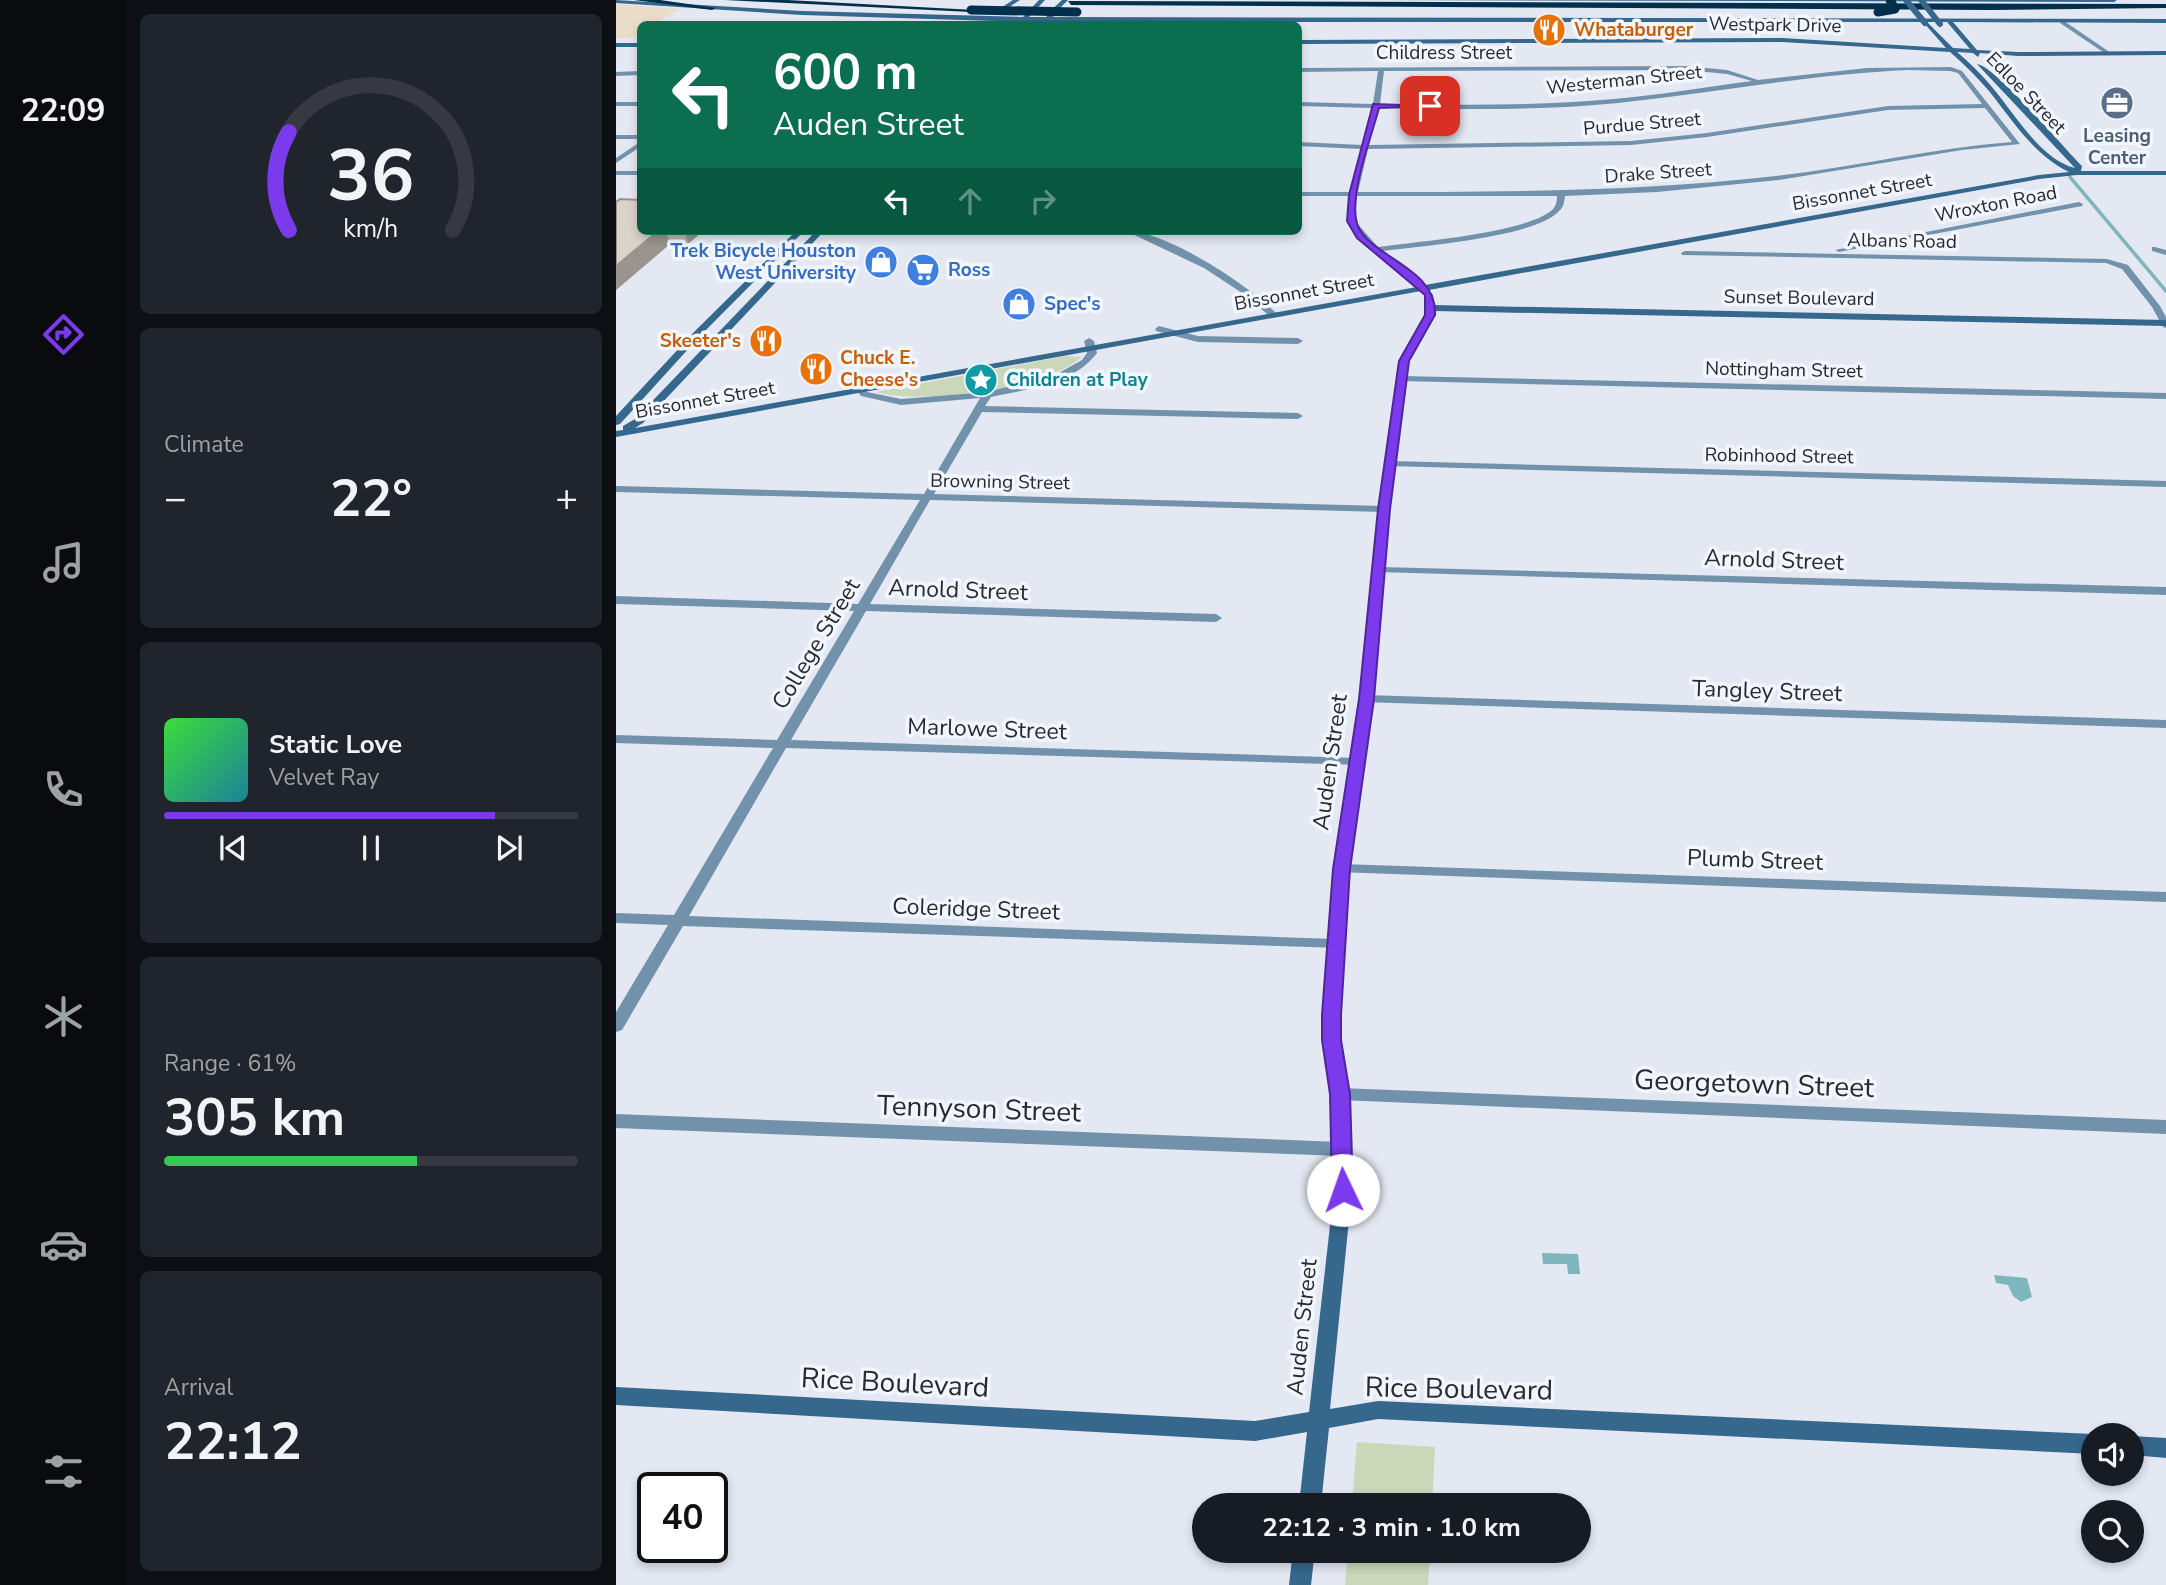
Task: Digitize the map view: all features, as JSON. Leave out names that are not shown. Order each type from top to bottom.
[{"type":"highway","points":[[638,0],[712,8]]},
{"type":"highway","points":[[729,0],[846,7],[975,10],[2166,12]]},
{"type":"highway","points":[[817,0],[975,10],[1863,17],[2166,12]]},
{"type":"highway","points":[[934,0],[975,10]]},
{"type":"highway","points":[[1878,12],[1895,9],[1890,0]]},
{"type":"highway","points":[[2113,0],[2166,12]]},
{"type":"highway","points":[[1079,10],[1118,4],[1504,1]]},
{"type":"highway","points":[[1118,4],[2166,12]]},
{"type":"highway","points":[[1079,10],[1346,20]]},
{"type":"highway","points":[[1372,10],[2166,12]]},
{"type":"highway","points":[[2154,21],[2166,12]]},
{"type":"main road","points":[[616,1],[712,8],[975,10],[997,14],[1017,0]]},
{"type":"main road","points":[[1007,21],[1030,0]]},
{"type":"main road","points":[[1026,21],[1042,0]]},
{"type":"main road","points":[[1062,20],[1048,16],[1065,0]]},
{"type":"main road","points":[[1384,0],[2113,0]]},
{"type":"main road","points":[[1613,0],[1620,2]]},
{"type":"main road","points":[[1699,2],[1769,0]]},
{"type":"main road","name":"Edloe Street","points":[[1906,0],[1948,49],[1981,78],[2039,149],[2066,169]]},
{"type":"main road","points":[[1921,0],[1946,31]]},
{"type":"main road","points":[[1955,0],[1973,2]]},
{"type":"main road","points":[[975,10],[1000,21]]},
{"type":"main road","points":[[975,10],[1000,21]]},
{"type":"main road","points":[[1049,21],[2154,21]]},
{"type":"main road","points":[[1867,21],[1871,29]]},
{"type":"main road","points":[[1950,22],[1996,79]]},
{"type":"main road","points":[[1891,38],[1924,38],[1931,31]]},
{"type":"main road","name":"Edloe Street","points":[[1951,38],[1996,79],[2078,170]]},
{"type":"main road","name":"Westpark Drive","points":[[1302,42],[1782,40],[1975,51],[2166,53]]},
{"type":"main road","points":[[1904,45],[1941,40]]},
{"type":"main road","points":[[616,45],[637,45]]},
{"type":"main road","points":[[2003,105],[2019,105]]},
{"type":"main road","name":"Edloe Street","points":[[2037,167],[2039,149]]},
{"type":"main road","name":"Bissonnet Street","points":[[1090,345],[1159,328],[1270,312],[1420,285],[1650,240],[1879,200],[2037,167],[2166,170]]},
{"type":"main road","name":"Bissonnet Street","points":[[1420,285],[1660,246],[2078,170]]},
{"type":"main road","points":[[1879,200],[1890,204]]},
{"type":"main road","points":[[616,424],[698,333],[796,235]]},
{"type":"main road","points":[[616,434],[639,421],[816,235]]},
{"type":"main road","points":[[1650,240],[1660,246]]},
{"type":"main road","points":[[777,255],[795,256]]},
{"type":"main road","points":[[1420,285],[1429,295],[1430,308]]},
{"type":"main road","name":"Sunset Boulevard","points":[[1430,308],[2165,324]]},
{"type":"main road","name":"Auden Street","points":[[1311,1493],[1343,1190],[1340,1094],[1332,1040],[1335,944],[1342,869],[1366,699],[1384,509],[1404,361],[1430,315],[1430,308]]},
{"type":"main road","name":"Bissonnet Street","points":[[616,434],[1090,345],[1176,333],[1270,312]]},
{"type":"main road","points":[[698,333],[722,334]]},
{"type":"main road","name":"Bissonnet Street","points":[[616,424],[859,387]]},
{"type":"main road","name":"Rice Boulevard","points":[[616,1396],[1255,1431],[1378,1410],[2081,1443]]},
{"type":"main road","points":[[2144,1447],[2166,1448]]},
{"type":"main road","points":[[1300,1585],[1303,1563]]},
{"type":"street","points":[[2062,22],[2108,53]]},
{"type":"street","name":"Childress Street","points":[[1302,70],[1686,68],[1727,72],[1756,81]]},
{"type":"street","name":"Westerman Street","points":[[1302,104],[1376,106],[1604,102],[1847,71],[1951,69]]},
{"type":"street","name":"Edloe Street","points":[[1951,69],[1960,72],[2017,144]]},
{"type":"street","points":[[1381,70],[1376,106],[1353,195],[1352,221],[1360,236],[1420,285]]},
{"type":"street","points":[[616,74],[637,74]]},
{"type":"street","points":[[616,104],[637,104]]},
{"type":"street","name":"Purdue Street","points":[[1302,144],[1365,147],[1631,143],[1707,135],[1877,109],[1985,106]]},
{"type":"street","points":[[616,137],[637,137]]},
{"type":"street","name":"Drake Street","points":[[1302,194],[1561,194],[1744,183],[1962,148],[2017,144]]},
{"type":"street","points":[[616,161],[637,146]]},
{"type":"street","points":[[616,173],[637,173]]},
{"type":"street","points":[[1376,250],[1532,223],[1556,211],[1560,205],[1561,194]]},
{"type":"street","name":"Wroxton Road","points":[[1811,256],[2079,204]]},
{"type":"street","points":[[1139,235],[1183,254],[1227,278],[1270,312]]},
{"type":"street","points":[[1877,243],[1882,252],[1898,257]]},
{"type":"street","points":[[2166,246],[2155,249],[2166,253]]},
{"type":"street","name":"Albans Road","points":[[1685,253],[2119,263],[2156,306],[2165,324]]},
{"type":"street","points":[[1159,328],[1198,339],[1298,341]]},
{"type":"street","points":[[859,387],[876,399],[901,402],[987,395],[1068,373],[1088,360],[1090,345]]},
{"type":"street","name":"Nottingham Street","points":[[1402,379],[2166,396]]},
{"type":"street","name":"College Street","points":[[616,1026],[987,395]]},
{"type":"street","points":[[977,409],[1298,416]]},
{"type":"street","name":"Robinhood Street","points":[[1392,464],[2166,484]]},
{"type":"street","name":"Browning Street","points":[[616,489],[1384,509]]},
{"type":"street","name":"Arnold Street","points":[[1380,570],[2166,591]]},
{"type":"street","name":"Arnold Street","points":[[616,600],[1216,618]]},
{"type":"street","name":"Tangley Street","points":[[1366,699],[2166,724]]},
{"type":"street","name":"Marlowe Street","points":[[616,739],[1356,762]]},
{"type":"street","name":"Plumb Street","points":[[1342,869],[2166,897]]},
{"type":"street","name":"Coleridge Street","points":[[616,918],[1335,944]]},
{"type":"street","name":"Georgetown Street","points":[[1340,1094],[2166,1127]]},
{"type":"street","name":"Tennyson Street","points":[[616,1121],[1340,1149]]},
{"type":"shaded area","points":[[616,4],[680,9],[658,21],[637,21],[637,34],[631,38],[616,38]]},
{"type":"green space","points":[[1066,356],[1081,357],[1042,378],[1014,386],[921,397],[876,392]]},
{"type":"green space","points":[[1357,1442],[1435,1447],[1433,1493],[1353,1493]]},
{"type":"green space","points":[[1347,1563],[1429,1563],[1428,1585],[1345,1585]]},
{"type":"water","points":[[1542,1253],[1578,1254],[1580,1274],[1568,1274],[1567,1264],[1543,1264]]},
{"type":"water","points":[[1994,1275],[2027,1278],[2032,1297],[2021,1302],[2013,1296],[2008,1285],[1996,1283]]},
{"type":"building","points":[[620,199],[637,200],[637,235],[653,235],[616,266],[616,202]]},
{"type":"waterway","points":[[2070,177],[2166,291]]},
{"type":"place","name":"Whataburger","points":[[1549,30]]},
{"type":"place","name":"Leasing Center","points":[[2117,103]]},
{"type":"place","name":"Trek Bicycle Houston West University","points":[[881,262]]},
{"type":"place","name":"Ross","points":[[923,270]]},
{"type":"place","name":"Spec's","points":[[1019,304]]},
{"type":"place","name":"Skeeter's","points":[[766,341]]},
{"type":"place","name":"Chuck E. Cheese's","points":[[816,369]]},
{"type":"place","name":"Children at Play","points":[[981,380]]},
{"type":"route","points":[[1343,1190],[1340,1094],[1332,1040],[1332,990],[1342,869],[1366,699],[1384,509],[1404,361],[1430,315],[1429,295],[1360,236],[1352,221],[1353,195],[1376,106],[1430,106]]}]
